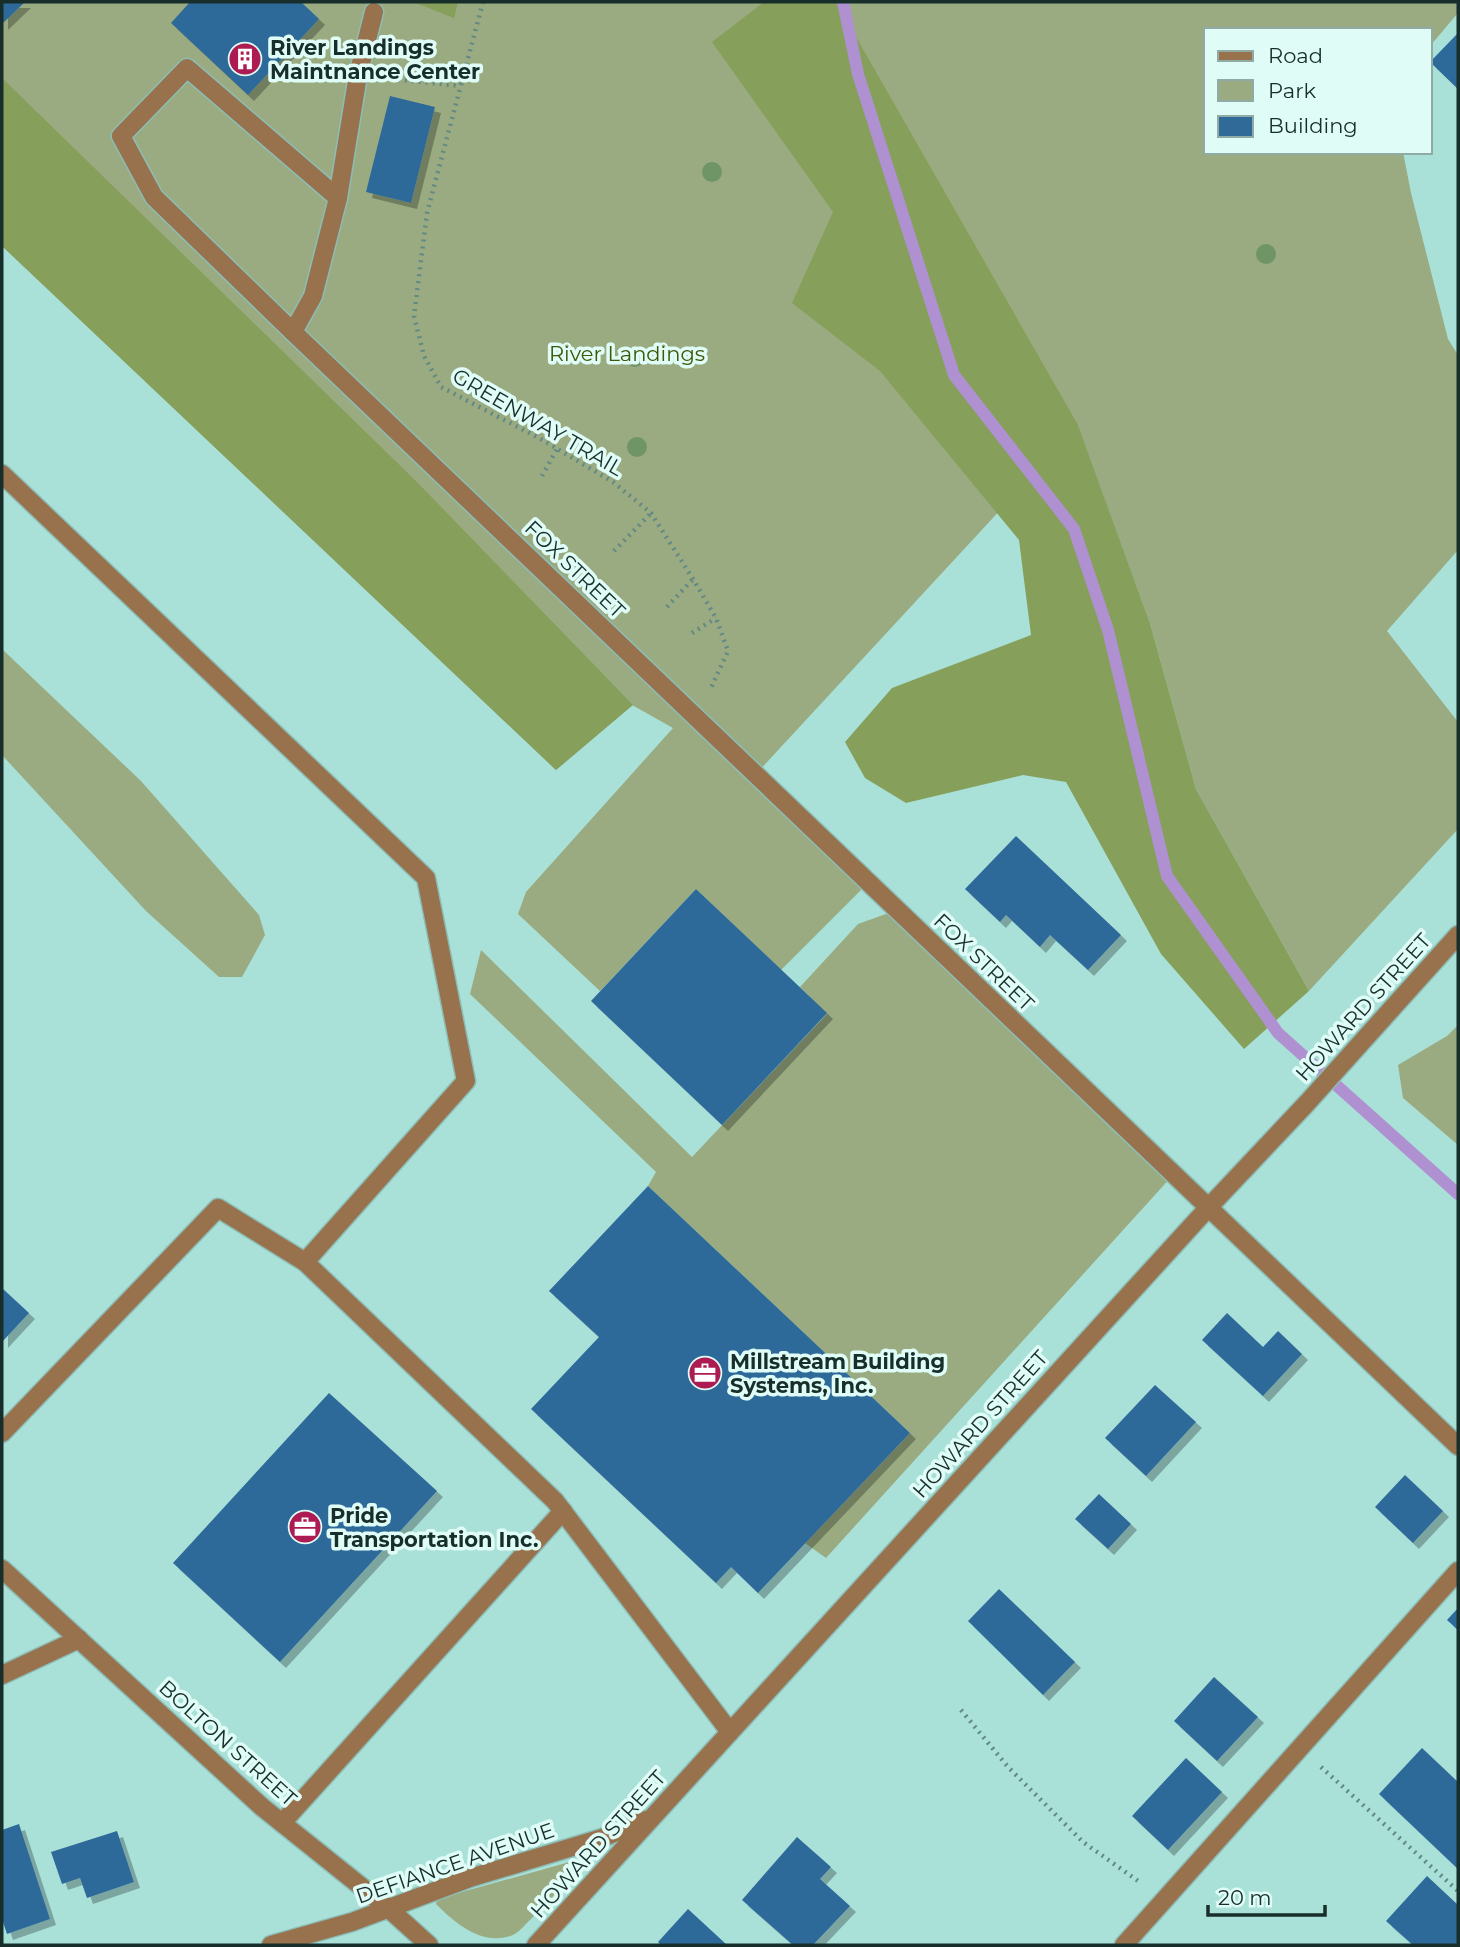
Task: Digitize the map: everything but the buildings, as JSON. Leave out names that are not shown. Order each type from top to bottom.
[{"type":"street","points":[[293,332],[313,296],[338,198],[358,75],[374,12]]},
{"type":"street","name":"FOX STREET","points":[[338,198],[187,68],[121,136],[154,197],[1458,1446]]},
{"type":"street","points":[[2,474],[426,878],[466,1081],[305,1262]]},
{"type":"street","name":"HOWARD STREET","points":[[536,1945],[1458,936]]},
{"type":"street","points":[[2,1433],[218,1208],[305,1262],[555,1501],[730,1732]]},
{"type":"street","points":[[282,1823],[563,1511]]},
{"type":"street","name":"BOLTON STREET","points":[[2,1569],[262,1807],[388,1908],[429,1945]]},
{"type":"street","points":[[1124,1945],[1458,1571]]},
{"type":"street","points":[[2,1675],[79,1639]]},
{"type":"street","name":"DEFIANCE AVENUE","points":[[271,1945],[352,1922],[470,1878],[603,1838],[652,1818]]},
{"type":"path","name":"GREENWAY TRAIL","points":[[483,2],[427,213],[414,316],[424,356],[440,387],[557,448],[613,482],[651,513],[716,618],[728,651],[714,683],[693,713]]},
{"type":"path","points":[[358,75],[460,86]]},
{"type":"path","points":[[542,476],[557,448]]},
{"type":"path","points":[[614,551],[651,513]]},
{"type":"path","points":[[667,607],[693,579]]},
{"type":"path","points":[[692,633],[716,618]]},
{"type":"path","points":[[961,1710],[1008,1767],[1083,1842],[1164,1900]]},
{"type":"path","points":[[1345,1789],[1458,1891]]},
{"type":"green space","name":"River Landings","points":[[2,2],[1458,2],[1458,13],[1432,44],[1432,28],[1204,28],[1204,154],[1403,154],[1448,339],[1458,355],[1458,550],[1387,631],[1458,722],[1458,829],[1309,991],[1196,789],[1150,623],[1078,426],[756,774],[869,882],[781,970],[696,889],[600,991],[518,914],[526,892],[673,728],[632,705],[556,770],[2,246]]},
{"type":"green space","points":[[413,2],[458,2],[454,18]]},
{"type":"green space","points":[[764,2],[836,2],[1078,425],[1150,623],[1196,789],[1309,991],[1244,1049],[1161,954],[1066,782],[1023,775],[906,803],[865,778],[845,742],[892,688],[1031,635],[1019,540],[880,371],[792,303],[833,212],[712,42]]},
{"type":"green space","points":[[2,78],[416,481],[633,705],[556,770],[2,246]]},
{"type":"green space","points":[[2,649],[141,781],[259,915],[265,935],[242,977],[219,977],[146,911],[2,755]]},
{"type":"green space","points":[[897,910],[1173,1175],[826,1558],[805,1543],[910,1433],[648,1186],[656,1172],[470,994],[481,950],[692,1157],[827,1014],[800,987],[858,924]]},
{"type":"green space","points":[[1458,1025],[1458,1145],[1403,1098],[1398,1065],[1447,1036]]},
{"type":"green space","points":[[573,1861],[579,1865],[574,1873],[544,1906],[538,1905],[531,1912],[534,1916],[513,1935],[491,1938],[471,1932],[436,1904],[437,1899]]},
{"type":"waterway","points":[[843,2],[858,74],[954,375],[1074,529],[1108,630],[1167,876],[1278,1033],[1458,1194]]},
{"type":"place","name":"River Landings Maintnance Center","points":[[245,59]]},
{"type":"place","name":"Millstream Building Systems, Inc.","points":[[705,1373]]},
{"type":"place","name":"Pride Transportation Inc.","points":[[305,1527]]}]
